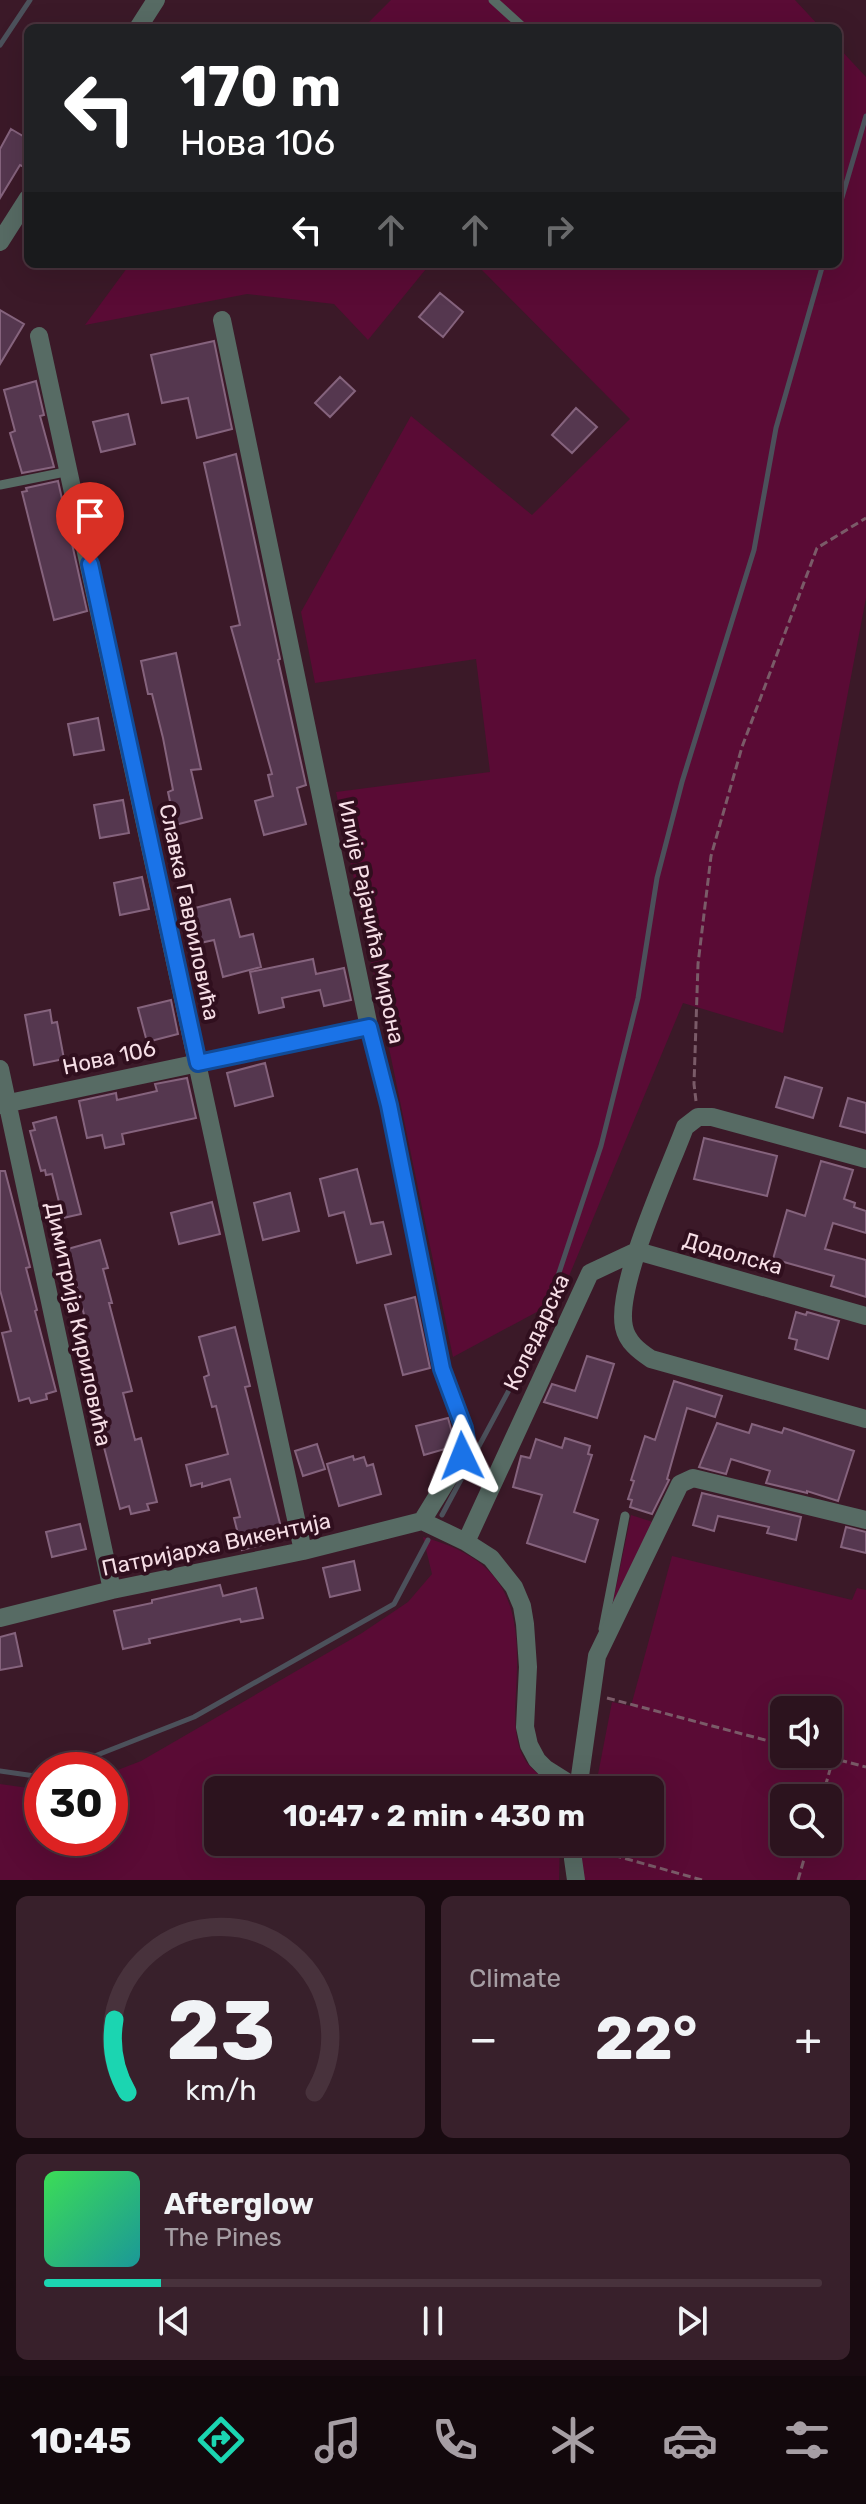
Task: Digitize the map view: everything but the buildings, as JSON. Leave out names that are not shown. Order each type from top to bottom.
[{"type":"street","points":[[141,24],[156,0]]},
{"type":"street","points":[[0,242],[24,204]]},
{"type":"street","name":"Илије Рајачића Мирона","points":[[222,320],[442,1369],[466,1440],[462,1456],[422,1521]]},
{"type":"street","name":"Славка Гавриловића","points":[[39,336],[303,1551]]},
{"type":"street","name":"Нова 106","points":[[4,1104],[369,1027]]},
{"type":"street","name":"Димитрија Кириловића","points":[[0,1069],[4,1104],[112,1590]]},
{"type":"street","points":[[866,1159],[712,1117],[698,1117],[685,1127],[637,1251],[623,1308],[624,1329],[634,1347],[651,1359],[866,1419]]},
{"type":"street","points":[[590,1273],[637,1251]]},
{"type":"street","name":"Додолска","points":[[637,1251],[866,1316]]},
{"type":"street","points":[[590,1273],[607,1273],[618,1277],[628,1287]]},
{"type":"street","name":"Коледарска","points":[[466,1542],[590,1273]]},
{"type":"street","points":[[580,1776],[597,1656],[675,1490],[685,1480],[693,1478],[866,1520]]},
{"type":"street","points":[[422,1521],[491,1558],[514,1587],[522,1606],[528,1667],[525,1727],[529,1745],[537,1760],[557,1776]]},
{"type":"street","name":"Патријарха Викентија","points":[[0,1618],[112,1590],[303,1551],[422,1521]]},
{"type":"street","points":[[573,1856],[576,1880]]},
{"type":"lane","points":[[493,0],[520,24]]},
{"type":"lane","points":[[0,485],[70,471]]},
{"type":"lane","points":[[597,1656],[625,1516]]},
{"type":"path","points":[[698,1117],[694,1084],[698,964],[711,856],[742,747],[817,548],[866,518]]},
{"type":"path","points":[[592,1694],[770,1741]]},
{"type":"path","points":[[842,1761],[866,1767]]},
{"type":"path","points":[[616,1856],[702,1880]]},
{"type":"path","points":[[798,1880],[805,1856]]},
{"type":"shaded area","points":[[391,0],[795,0],[817,24],[367,24]]},
{"type":"shaded area","points":[[842,51],[866,77],[866,598],[783,1033],[683,1003],[559,1300],[453,1357],[336,792],[490,772],[476,659],[315,683],[301,612],[411,416],[532,515],[630,419],[480,268],[842,268]]},
{"type":"shaded area","points":[[127,268],[427,268],[368,340],[334,304],[247,294],[85,325]]},
{"type":"shaded area","points":[[631,1515],[653,1522],[609,1621]]},
{"type":"shaded area","points":[[423,1537],[452,1547],[475,1560],[492,1575],[504,1592],[516,1636],[516,1734],[524,1758],[541,1776],[204,1776],[204,1856],[560,1856],[559,1880],[0,1880],[0,1784],[24,1787],[24,1856],[128,1856],[128,1766],[362,1633],[408,1602],[432,1574]]},
{"type":"shaded area","points":[[672,1556],[852,1600],[857,1588],[866,1590],[866,1880],[578,1880],[582,1856],[664,1856],[664,1776],[598,1776],[612,1702],[631,1706]]},
{"type":"waterway","points":[[0,45],[30,0]]},
{"type":"waterway","points":[[842,197],[866,116]]},
{"type":"waterway","points":[[442,1515],[516,1377],[549,1303],[601,1146],[638,998],[657,878],[682,782],[754,550],[776,428],[822,268]]},
{"type":"waterway","points":[[105,1752],[194,1717],[394,1604],[428,1540]]},
{"type":"waterway","points":[[0,1771],[24,1774]]},
{"type":"route","points":[[90,564],[198,1063],[369,1027],[389,1105],[442,1369],[464,1428],[466,1440],[462,1456]]}]
